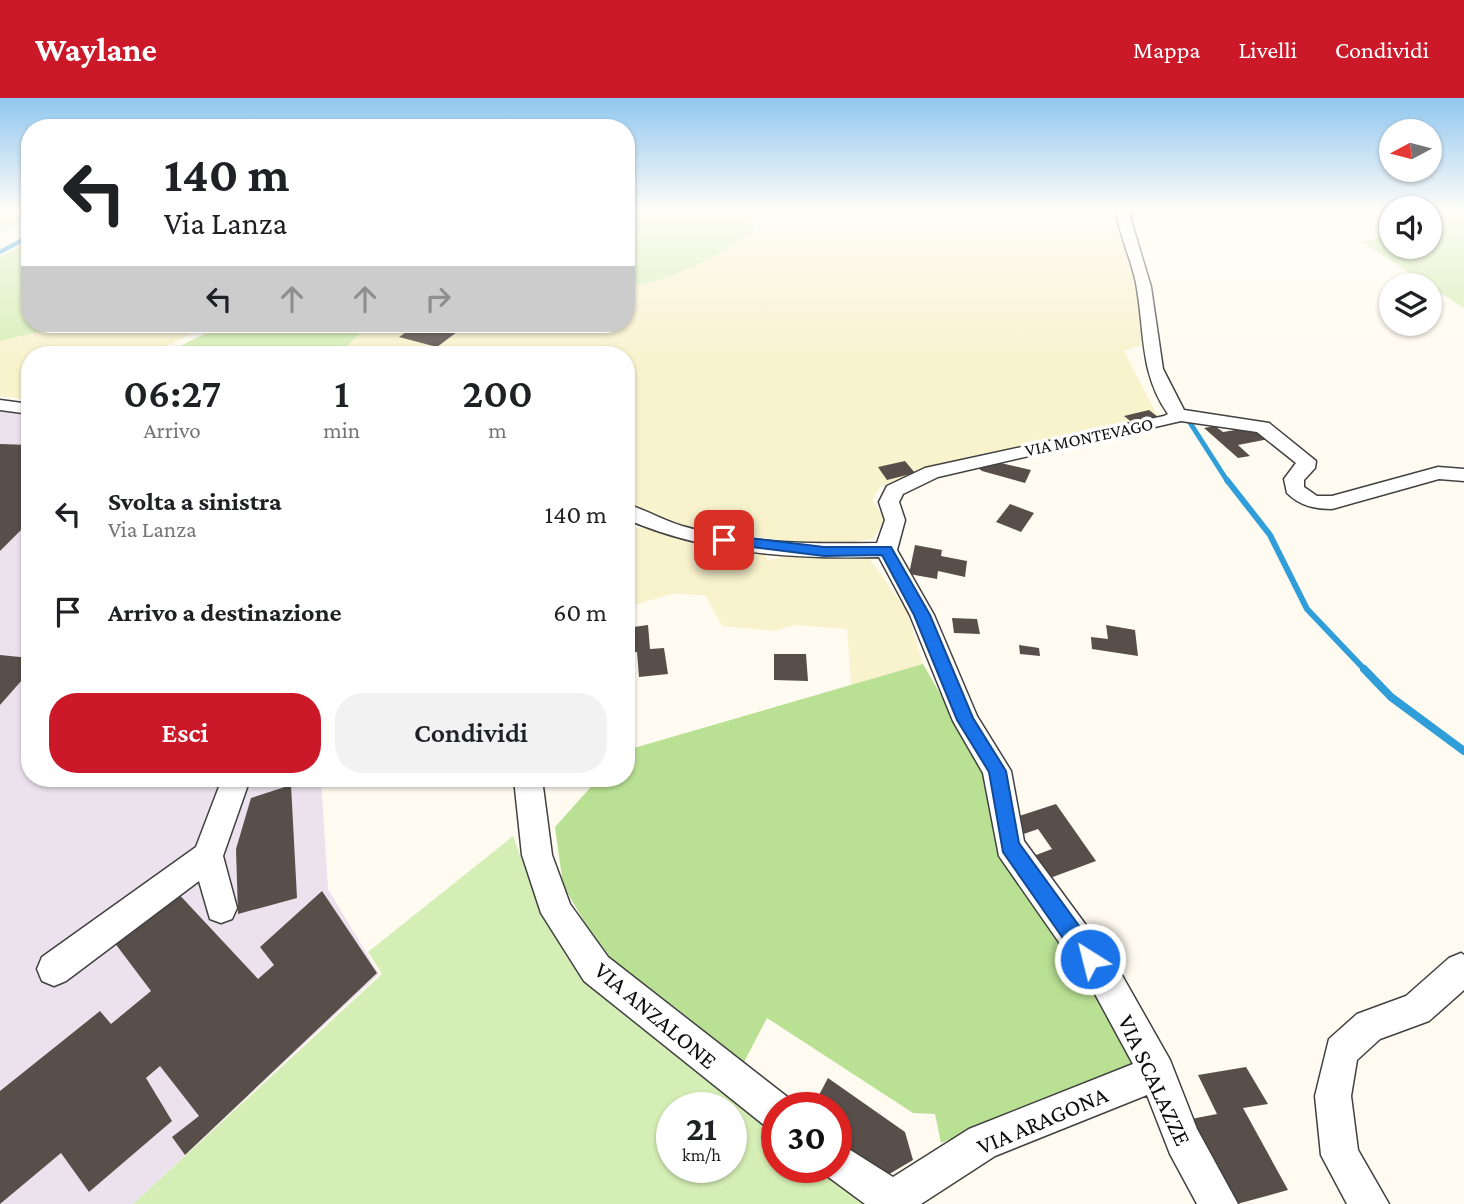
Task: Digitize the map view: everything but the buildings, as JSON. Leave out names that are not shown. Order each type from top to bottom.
[{"type":"street","name":"VIA MONTEVAGO","points":[[886,550],[895,520],[889,502],[894,490],[932,471],[1170,420],[1178,415],[1163,398],[1151,361],[1145,289],[1135,262]]},
{"type":"street","points":[[0,405],[21,408]]},
{"type":"street","points":[[1178,415],[1262,426],[1306,461],[1305,468],[1294,479],[1294,489],[1304,499],[1316,503],[1332,503],[1438,473],[1464,475]]},
{"type":"street","points":[[635,514],[680,532],[724,540],[824,552],[886,550]]},
{"type":"street","name":"VIA SCALAZZE","points":[[886,550],[922,615],[966,720],[997,771],[1010,846],[1107,982],[1157,1073],[1183,1141],[1218,1204]]},
{"type":"street","points":[[54,969],[208,856],[233,787]]},
{"type":"street","name":"VIA ANZALONE","points":[[529,787],[537,855],[557,913],[596,969],[761,1099]]},
{"type":"street","points":[[208,856],[221,908]]},
{"type":"street","points":[[1368,1204],[1340,1155],[1333,1096],[1340,1051],[1369,1026],[1417,1009],[1461,970]]},
{"type":"street","name":"VIA ARAGONA","points":[[898,1201],[982,1142],[1157,1073]]},
{"type":"street","points":[[852,1172],[898,1201]]},
{"type":"shaded area","points":[[693,262],[1133,262],[1143,345],[1124,351],[1158,417],[929,469],[881,486],[872,500],[885,519],[874,538],[846,544],[809,544],[687,527],[635,507],[635,346],[347,346],[361,333],[635,333],[635,286],[650,283]]},
{"type":"shaded area","points":[[33,333],[193,333],[167,346],[21,346],[21,399],[0,396],[0,341]]},
{"type":"shaded area","points":[[0,408],[21,411],[21,787],[322,787],[328,889],[379,974],[133,1204],[0,1204]]},
{"type":"shaded area","points":[[642,523],[677,537],[759,548],[768,560],[781,558],[779,550],[831,559],[869,558],[907,611],[923,664],[851,685],[847,629],[794,625],[774,631],[722,626],[705,595],[671,594],[635,605],[635,528],[642,528]]},
{"type":"green space","points":[[0,262],[21,262],[21,333],[33,333],[0,341]]},
{"type":"green space","points":[[635,262],[702,262],[678,273],[635,286]]},
{"type":"green space","points":[[1392,262],[1464,262],[1464,308],[1442,294],[1442,273],[1410,273]]},
{"type":"green space","points":[[206,333],[361,333],[347,346],[180,346]]},
{"type":"green space","points":[[923,664],[987,775],[1138,1062],[941,1143],[935,1114],[913,1113],[767,1018],[743,1064],[625,975],[600,949],[563,885],[555,827],[591,787],[635,787],[635,748]]},
{"type":"green space","points":[[513,836],[537,900],[566,956],[607,998],[724,1092],[656,1092],[656,1183],[747,1183],[747,1110],[761,1121],[761,1183],[838,1183],[864,1204],[133,1204],[382,974],[368,952]]},
{"type":"waterway","points":[[1187,418],[1228,482]]},
{"type":"waterway","points":[[1227,480],[1270,535],[1307,609],[1366,671]]},
{"type":"waterway","points":[[1364,669],[1391,697],[1464,751]]},
{"type":"route","points":[[724,540],[824,552],[886,550],[922,615],[966,720],[997,771],[1010,846],[1090,959]]}]
